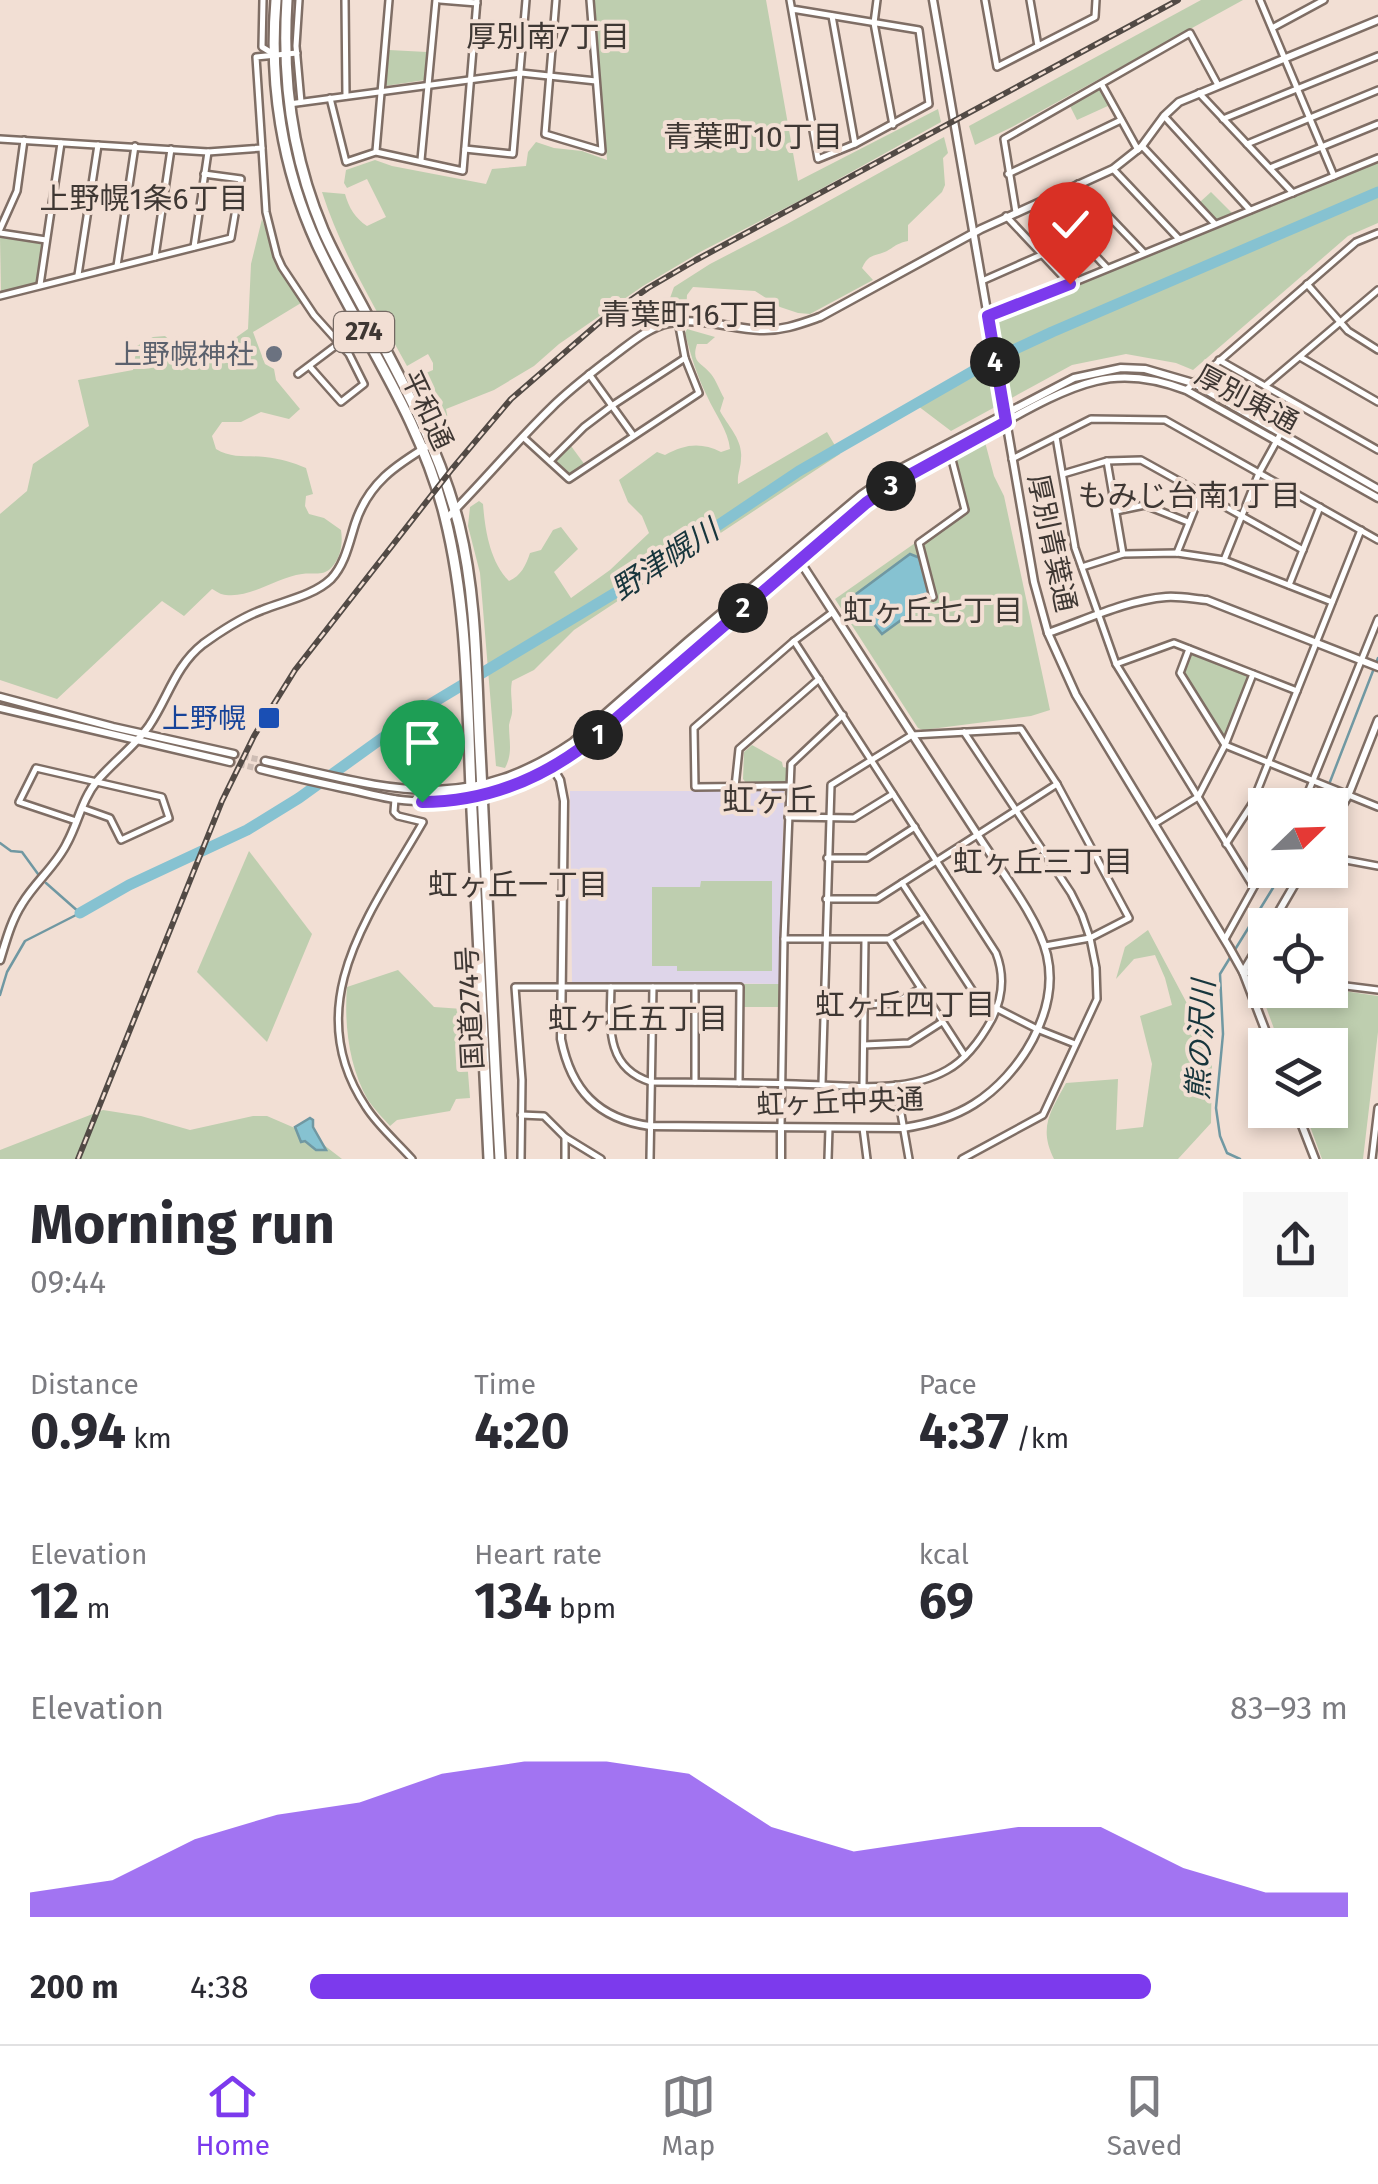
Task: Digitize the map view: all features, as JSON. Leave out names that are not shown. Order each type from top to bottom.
[{"type":"highway","name":"平和通","points":[[276,0],[295,103],[298,154],[323,230],[408,392],[446,519],[459,590],[477,791]]},
{"type":"highway","name":"平和通","points":[[287,0],[282,134],[301,202],[322,254],[427,447],[455,510],[469,579],[476,655],[477,791]]},
{"type":"highway","name":"国道274号","points":[[477,791],[490,1159]]},
{"type":"highway","name":"国道274号","points":[[477,791],[500,1159]]},
{"type":"street","points":[[263,0],[262,47],[286,54]]},
{"type":"street","points":[[286,54],[299,0]]},
{"type":"street","points":[[345,0],[346,96]]},
{"type":"street","points":[[376,152],[389,0]]},
{"type":"street","points":[[330,98],[346,162],[376,152],[463,171],[477,2],[438,0],[421,160]]},
{"type":"street","points":[[465,149],[513,154],[526,0]]},
{"type":"street","points":[[556,0],[545,134],[602,151],[590,0]]},
{"type":"street","points":[[790,0],[818,159],[929,104],[919,30],[792,9]]},
{"type":"street","points":[[877,0],[874,23],[892,124]]},
{"type":"street","name":"厚別青葉通","points":[[933,0],[1034,582],[1048,633],[1076,695],[1241,969],[1265,1028]]},
{"type":"street","points":[[985,0],[997,67],[1096,17],[1096,0]]},
{"type":"street","points":[[1030,0],[1039,47]]},
{"type":"street","points":[[1260,0],[1334,176]]},
{"type":"street","points":[[1273,28],[1324,0]]},
{"type":"street","points":[[832,16],[855,144]]},
{"type":"street","points":[[446,519],[553,406],[642,335],[663,324],[691,320],[759,330],[792,327],[820,317],[974,232],[1113,169],[1140,148],[1180,102],[1378,20]]},
{"type":"street","points":[[1016,212],[1004,139],[1190,33],[1218,85]]},
{"type":"street","points":[[286,54],[256,58],[266,212],[282,268],[314,314],[349,354],[364,384],[341,402],[310,367]]},
{"type":"street","points":[[1223,119],[1378,56]]},
{"type":"street","points":[[295,103],[521,74],[596,81]]},
{"type":"street","points":[[1102,85],[1140,148],[1215,224]]},
{"type":"street","points":[[1247,144],[1378,90]]},
{"type":"street","points":[[1199,93],[1293,192]]},
{"type":"street","points":[[1164,116],[1250,210]]},
{"type":"street","points":[[1008,174],[1121,120]]},
{"type":"street","points":[[1270,168],[1378,124]]},
{"type":"street","points":[[0,139],[208,152],[262,148]]},
{"type":"street","points":[[24,140],[16,192],[0,231],[46,240]]},
{"type":"street","points":[[40,285],[61,143]]},
{"type":"street","points":[[78,276],[98,145]]},
{"type":"street","points":[[117,266],[135,146]]},
{"type":"street","points":[[156,257],[171,149]]},
{"type":"street","points":[[194,247],[208,152]]},
{"type":"street","points":[[988,316],[1378,158]]},
{"type":"street","points":[[1113,169],[1178,239]]},
{"type":"street","points":[[0,296],[231,238],[241,179],[204,174]]},
{"type":"street","points":[[1078,184],[1144,253]]},
{"type":"street","points":[[1042,200],[1108,268]]},
{"type":"street","points":[[1006,216],[1070,284]]},
{"type":"street","points":[[1186,390],[1356,242],[1378,233]]},
{"type":"street","points":[[982,281],[1042,255]]},
{"type":"street","points":[[1307,284],[1348,331],[1378,350]]},
{"type":"street","points":[[1264,386],[1378,291]]},
{"type":"street","points":[[523,437],[569,479],[699,393],[685,358],[678,322]]},
{"type":"street","points":[[298,374],[338,344]]},
{"type":"street","points":[[1300,357],[1378,402]]},
{"type":"street","points":[[550,461],[584,427],[685,358]]},
{"type":"street","points":[[1219,360],[1378,450]]},
{"type":"street","name":"厚別東通","points":[[265,761],[414,791],[477,791],[548,760],[687,642],[880,493],[1074,378],[1098,372],[1145,369],[1193,383],[1378,498]]},
{"type":"street","points":[[589,374],[633,435]]},
{"type":"street","name":"厚別東通","points":[[260,770],[394,799],[430,802],[526,781],[553,768],[589,742],[861,495],[894,472],[1005,417],[1096,381],[1134,377],[1186,390],[1378,488]]},
{"type":"street","points":[[1012,459],[1092,419],[1165,420],[1378,540]]},
{"type":"street","points":[[1056,437],[1075,548],[1116,664],[1248,878]]},
{"type":"street","points":[[1224,560],[1259,473],[1280,437]]},
{"type":"street","points":[[0,960],[17,912],[59,858],[96,782],[140,737],[180,668],[199,647],[241,619],[310,592],[330,579],[341,566],[371,490],[389,470],[427,447]]},
{"type":"street","points":[[933,597],[919,543],[965,510],[950,452]]},
{"type":"street","points":[[1064,474],[1107,461],[1142,460],[1303,550]]},
{"type":"street","points":[[1107,461],[1123,554]]},
{"type":"street","points":[[1177,553],[1200,493]]},
{"type":"street","points":[[1116,511],[1145,506],[1188,522]]},
{"type":"street","points":[[1289,585],[1320,507]]},
{"type":"street","points":[[1226,844],[1252,804],[1361,530]]},
{"type":"street","points":[[1082,567],[1123,554],[1177,553],[1224,560],[1332,602]]},
{"type":"street","name":"虹ヶ丘中央通","points":[[548,760],[560,780],[564,801],[562,1039],[565,1058],[590,1100],[618,1119],[650,1126],[903,1128],[939,1121],[976,1103],[997,1086],[1020,1060],[1048,998],[1045,946],[978,835],[794,558]]},
{"type":"street","points":[[1048,633],[1142,600],[1171,596],[1207,600],[1370,664]]},
{"type":"street","points":[[790,786],[695,787],[694,728],[832,612]]},
{"type":"street","points":[[1310,788],[1370,664],[1378,619]]},
{"type":"street","points":[[610,987],[610,1038],[615,1050],[631,1072],[651,1082],[914,1083],[949,1070],[965,1056],[996,1010],[1003,985],[996,953],[794,641]]},
{"type":"street","points":[[1116,664],[1174,644],[1297,691]]},
{"type":"street","points":[[1189,649],[1180,673],[1224,744],[1330,788]]},
{"type":"street","points":[[1154,824],[1198,797],[1253,674]]},
{"type":"street","points":[[735,787],[738,749],[818,679]]},
{"type":"street","points":[[0,697],[140,737]]},
{"type":"street","points":[[618,704],[624,712]]},
{"type":"street","points":[[0,709],[232,758]]},
{"type":"street","points":[[781,1159],[784,939],[792,764],[843,715]]},
{"type":"street","points":[[1348,788],[1378,720]]},
{"type":"street","points":[[822,1084],[831,784],[912,735],[1021,729],[1057,784],[1128,918],[1090,938],[1045,946]]},
{"type":"street","points":[[962,1159],[1043,1115],[1096,999],[1096,968],[1082,915],[964,732]]},
{"type":"street","points":[[76,821],[20,802],[36,768],[162,798],[170,818],[120,840],[110,818],[82,808]]},
{"type":"street","points":[[826,899],[877,899],[1057,784]]},
{"type":"street","points":[[788,817],[854,818],[893,793]]},
{"type":"street","points":[[1348,795],[1378,808]]},
{"type":"street","points":[[394,799],[398,816],[423,822],[352,949],[341,982],[338,1018],[342,1054],[354,1086],[367,1109],[412,1159]]},
{"type":"street","points":[[827,858],[867,858],[915,827]]},
{"type":"street","points":[[1348,860],[1378,866]]},
{"type":"street","points":[[902,883],[978,1000],[1075,1044]]},
{"type":"street","points":[[1226,943],[1252,888]]},
{"type":"street","points":[[784,939],[889,940],[924,918]]},
{"type":"street","points":[[863,1085],[865,940]]},
{"type":"street","points":[[889,940],[965,1056]]},
{"type":"street","points":[[1248,959],[1241,969],[1248,971]]},
{"type":"street","points":[[1348,986],[1378,990]]},
{"type":"street","points":[[521,1159],[520,1039],[515,987],[740,988],[740,1083]]},
{"type":"street","points":[[650,1159],[653,987]]},
{"type":"street","points":[[695,987],[695,1082]]},
{"type":"street","points":[[866,1005],[895,1004],[921,988]]},
{"type":"street","points":[[864,1045],[908,1043],[942,1022]]},
{"type":"street","points":[[896,1085],[908,1159]]},
{"type":"street","points":[[1372,1159],[1378,1108]]},
{"type":"street","points":[[521,1115],[544,1116],[565,1138],[601,1159]]},
{"type":"street","points":[[828,1128],[828,1159]]},
{"type":"street","points":[[863,1128],[867,1159]]},
{"type":"street","points":[[1303,1128],[1315,1159]]},
{"type":"street","points":[[565,1138],[565,1159]]},
{"type":"shaded area","points":[[570,791],[784,791],[779,984],[572,982]]},
{"type":"green space","points":[[594,0],[766,0],[798,181],[938,109],[941,122],[643,286],[534,366],[494,390],[446,409],[449,425],[437,428],[414,378],[433,370],[433,363],[428,354],[407,366],[350,259],[322,192],[345,194],[353,212],[367,226],[386,217],[367,179],[347,188],[344,183],[346,170],[375,160],[486,184],[492,169],[526,166],[528,152],[536,142],[607,160]]},
{"type":"green space","points":[[1201,0],[1243,0],[975,145],[969,126]]},
{"type":"green space","points":[[389,50],[427,52],[425,80],[385,86]]},
{"type":"green space","points":[[1101,89],[1110,105],[1077,120],[1070,106]]},
{"type":"green space","points":[[944,137],[948,153],[943,158],[942,192],[908,225],[908,241],[867,260],[862,268],[873,280],[810,314],[780,307],[755,291],[693,287],[687,295],[686,314],[665,312],[674,287],[710,264]]},
{"type":"green space","points":[[1378,161],[1378,223],[1348,236],[1193,370],[1126,354],[1072,365],[951,431],[918,406],[980,373],[998,319]]},
{"type":"green space","points":[[1211,192],[1232,213],[1217,220],[1200,202]]},
{"type":"green space","points":[[262,219],[278,265],[301,303],[253,332],[265,364],[274,369],[276,380],[300,409],[289,419],[261,412],[241,422],[222,422],[212,436],[216,449],[228,454],[276,459],[306,468],[313,494],[306,496],[305,506],[309,514],[324,518],[341,530],[337,559],[325,572],[293,576],[245,593],[224,595],[212,589],[184,616],[162,601],[57,699],[0,680],[0,514],[27,491],[33,464],[89,426],[78,380],[133,370],[137,346],[153,337],[165,336],[189,357],[214,353],[248,329],[251,264]]},
{"type":"green space","points":[[0,236],[43,243],[36,283],[1,292]]},
{"type":"green space","points":[[687,329],[715,337],[707,344],[697,344],[695,355],[713,376],[724,398],[720,411],[740,445],[738,484],[827,432],[840,454],[574,630],[534,670],[512,681],[509,757],[505,768],[496,766],[480,573],[468,526],[470,507],[479,501],[483,504],[493,555],[509,581],[522,570],[530,553],[541,550],[553,530],[561,527],[578,549],[554,572],[571,598],[610,570],[649,533],[642,516],[628,502],[619,480],[657,452],[665,455],[693,446],[721,452],[730,449],[697,373]]},
{"type":"green space","points":[[985,442],[1004,496],[1050,710],[923,730],[918,728],[835,599],[928,534],[931,537],[969,512],[955,458]]},
{"type":"green space","points":[[571,446],[585,465],[569,475],[555,462]]},
{"type":"green space","points":[[1189,649],[1253,674],[1225,745],[1180,673]]},
{"type":"green space","points":[[752,745],[782,762],[787,768],[786,783],[746,783],[744,752]]},
{"type":"green space","points":[[249,851],[312,934],[267,1042],[197,972]]},
{"type":"green space","points":[[701,881],[772,881],[772,971],[677,971],[677,966],[652,966],[652,887],[700,887]]},
{"type":"green space","points":[[1148,930],[1191,1011],[1212,1061],[1211,1123],[1178,1159],[1054,1159],[1047,1128],[1066,1083],[1118,1079],[1116,1130],[1143,1127],[1152,1064],[1140,1016],[1172,1005],[1155,955],[1134,959],[1116,979],[1125,947]]},
{"type":"green space","points":[[398,970],[434,1007],[463,1009],[470,1098],[456,1099],[450,1111],[397,1120],[390,1126],[368,1100],[356,1074],[347,1031],[347,987]]},
{"type":"green space","points":[[744,984],[779,984],[779,1007],[744,1007]]},
{"type":"green space","points":[[1348,992],[1378,996],[1378,1032],[1363,1159],[1322,1159],[1311,1128],[1348,1128],[1348,1028],[1274,1028],[1266,1008],[1348,1008]]},
{"type":"green space","points":[[103,1110],[190,1130],[267,1116],[311,1135],[342,1159],[0,1159],[0,1150]]},
{"type":"water","points":[[910,554],[920,558],[929,594],[925,597],[927,601],[882,634],[852,597]]},
{"type":"water","points":[[310,1118],[326,1150],[316,1150],[301,1142],[295,1127]]},
{"type":"waterway","name":"野津幌川","points":[[80,913],[129,885],[247,830],[299,798],[424,708],[635,581],[799,471],[994,359],[1378,192]]},
{"type":"waterway","name":"熊の沢川","points":[[1328,788],[1378,658]]},
{"type":"waterway","points":[[0,843],[11,851],[22,852],[38,874]]},
{"type":"waterway","name":"野津幌川","points":[[0,995],[7,972],[25,941],[80,913],[46,883]]},
{"type":"waterway","name":"熊の沢川","points":[[1240,1159],[1227,1153],[1216,1108],[1223,1034],[1220,974],[1273,888]]},
{"type":"tunnel","points":[[234,754],[265,761]]},
{"type":"tunnel","points":[[230,762],[260,769]]},
{"type":"railway","points":[[78,1159],[222,801],[254,736],[295,670],[511,399],[601,321],[648,288],[1178,0]]},
{"type":"place","name":"上野幌神社","points":[[274,354]]},
{"type":"place","name":"上野幌","points":[[269,718]]},
{"type":"district","name":"厚別南7丁目","points":[[548,37]]},
{"type":"district","name":"青葉町10丁目","points":[[753,137]]},
{"type":"district","name":"上野幌1条6丁目","points":[[144,199]]},
{"type":"district","name":"青葉町16丁目","points":[[690,315]]},
{"type":"district","name":"もみじ台南1丁目","points":[[1189,496]]},
{"type":"district","name":"虹ヶ丘七丁目","points":[[933,611]]},
{"type":"district","name":"虹ヶ丘","points":[[770,800]]},
{"type":"district","name":"虹ヶ丘三丁目","points":[[1043,862]]},
{"type":"district","name":"虹ヶ丘一丁目","points":[[518,885]]},
{"type":"district","name":"虹ヶ丘四丁目","points":[[905,1005]]},
{"type":"district","name":"虹ヶ丘五丁目","points":[[638,1019]]},
{"type":"route","points":[[422,802],[488,793],[553,768],[589,742],[866,503],[1006,422],[988,316],[1070,284]]}]
